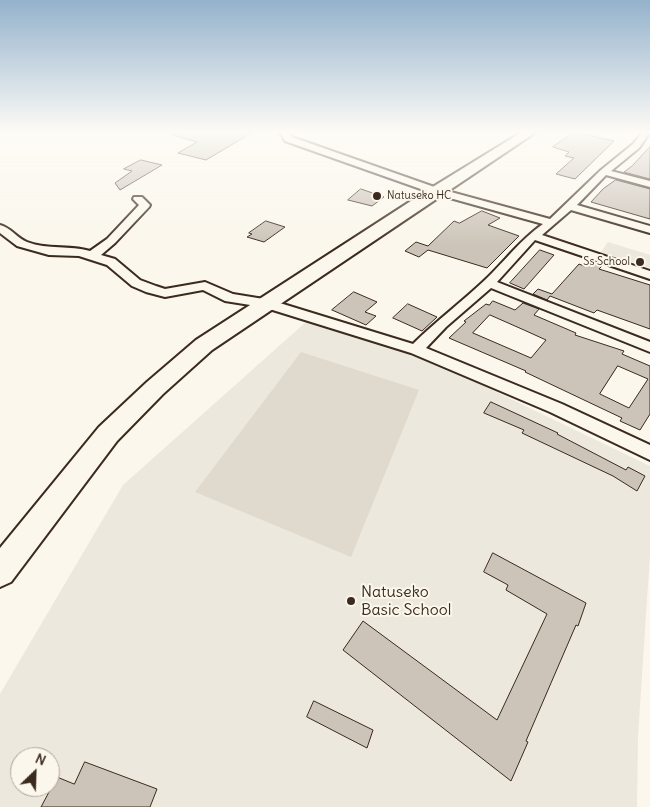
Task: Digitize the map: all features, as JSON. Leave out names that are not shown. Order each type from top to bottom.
[{"type":"street","points":[[375,170],[436,191],[552,223]]},
{"type":"street","points":[[0,572],[108,434],[155,388],[204,345],[470,170]]},
{"type":"street","points":[[416,350],[441,324],[489,283],[533,236],[552,223],[607,170]]},
{"type":"street","points":[[604,172],[650,184]]},
{"type":"street","points":[[92,256],[111,241],[145,205],[138,199]]},
{"type":"street","points":[[570,206],[650,230]]},
{"type":"street","points":[[0,228],[21,244],[49,250],[80,252],[111,262],[136,283],[151,289],[165,293],[205,286],[230,298],[265,303],[416,350],[520,393],[650,453]]},
{"type":"street","points":[[533,236],[650,275]]},
{"type":"street","points":[[489,283],[650,347]]},
{"type":"shaded area","name":"Ss School","points":[[608,242],[650,255],[650,268],[601,252]]},
{"type":"shaded area","name":"Natuseko Basic School","points":[[307,321],[434,362],[650,466],[650,555],[638,736],[637,807],[0,807],[0,694],[123,485]]},
{"type":"shaded area","points":[[301,352],[419,390],[351,557],[195,492]]},
{"type":"building","points":[[127,170],[154,170],[120,190],[115,183],[132,171]]},
{"type":"building","points":[[561,170],[585,170],[575,179],[556,174]]},
{"type":"building","points":[[627,170],[650,170],[650,179],[624,172]]},
{"type":"building","points":[[616,180],[650,189],[650,219],[591,202],[603,189]]},
{"type":"building","points":[[361,189],[384,197],[372,206],[348,200]]},
{"type":"building","points":[[482,211],[500,218],[488,225],[519,236],[487,268],[428,250],[419,257],[405,251],[416,242],[428,246],[454,221],[459,223]]},
{"type":"building","points":[[266,221],[285,227],[264,242],[247,237],[252,234],[249,233]]},
{"type":"building","points":[[540,250],[554,255],[524,289],[510,283]]},
{"type":"building","points":[[588,261],[602,266],[599,269],[650,285],[650,329],[597,310],[594,313],[550,296],[547,300],[533,294],[538,289],[552,294],[579,264],[584,266]]},
{"type":"building","points":[[354,292],[377,302],[365,312],[376,316],[366,325],[332,310]]},
{"type":"building","points":[[493,301],[515,310],[523,303],[539,309],[534,315],[576,333],[575,335],[624,351],[622,354],[650,366],[650,414],[640,430],[620,421],[622,418],[526,371],[449,338],[466,322],[464,321],[486,304],[489,305]],"holes":[[[490,315],[524,330],[546,340],[531,358],[473,333]],[[618,366],[648,379],[629,408],[600,394]]]},
{"type":"building","points":[[408,304],[437,317],[422,331],[393,318]]},
{"type":"building","points":[[491,402],[558,433],[626,470],[628,467],[645,476],[637,491],[613,476],[522,433],[524,430],[484,413]]},
{"type":"building","points":[[493,553],[586,603],[578,626],[576,625],[526,741],[528,742],[511,781],[343,650],[363,621],[497,720],[547,614],[506,590],[508,585],[484,572]]},
{"type":"building","points":[[314,701],[373,730],[367,748],[307,717]]},
{"type":"building","points":[[85,762],[157,789],[150,807],[41,807],[46,797],[60,797],[60,778],[74,784]]},
{"type":"place","name":"Natuseko HC","points":[[377,196]]},
{"type":"place","name":"Ss School","points":[[640,262]]},
{"type":"place","name":"Natuseko Basic School","points":[[351,601]]}]
